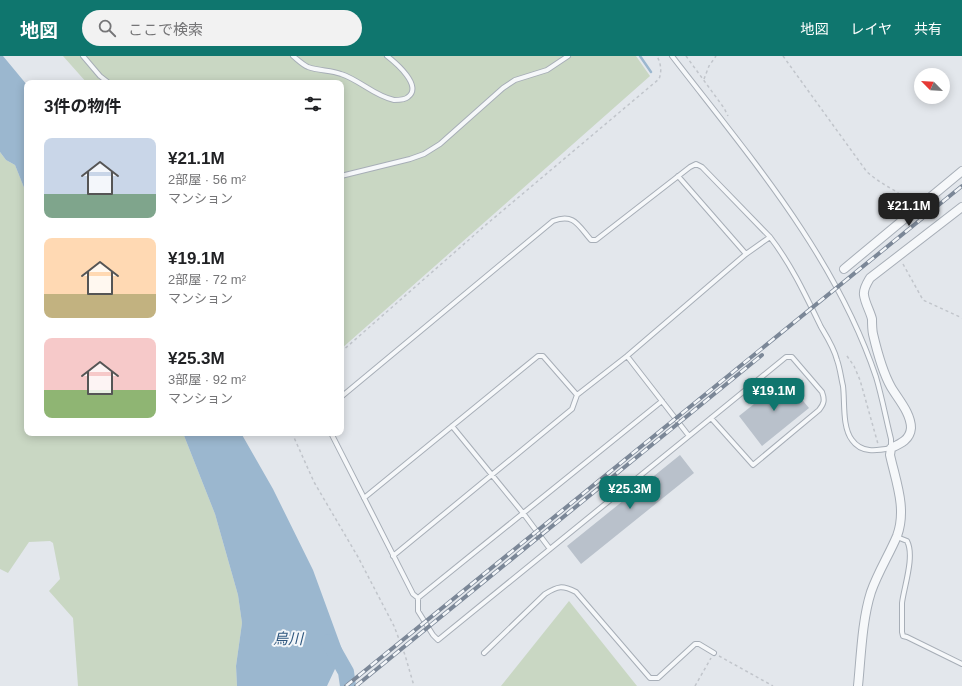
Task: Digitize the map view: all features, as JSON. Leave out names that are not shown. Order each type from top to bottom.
[{"type":"street","points":[[844,269],[962,171]]},
{"type":"street","points":[[858,686],[865,621],[871,593],[880,569],[896,537],[901,519],[901,504],[890,455],[891,448],[907,439],[911,428],[910,420],[890,386],[880,359],[873,334],[872,318],[864,296],[864,290],[870,278],[962,207]]},
{"type":"lane","points":[[83,56],[100,76],[106,80]]},
{"type":"lane","points":[[294,56],[308,67],[342,74],[383,96],[396,100],[404,99],[410,96],[413,91],[413,84],[404,71],[387,56]]},
{"type":"lane","points":[[344,175],[410,159],[424,154],[440,144],[503,88],[515,80],[547,70],[568,56]]},
{"type":"lane","points":[[344,395],[553,221],[568,217],[572,219],[591,240],[596,240],[678,176],[696,164],[702,167],[770,237],[778,247],[802,287],[837,358],[843,387],[844,412],[848,434],[851,439],[862,449],[870,451],[891,448],[891,439],[876,377],[840,295],[796,220],[777,192],[734,134],[672,56]]},
{"type":"lane","points":[[678,176],[746,254]]},
{"type":"lane","points":[[394,556],[572,409],[577,395],[627,356],[746,254],[770,237]]},
{"type":"lane","points":[[364,498],[538,356],[543,356],[577,395]]},
{"type":"lane","points":[[627,356],[689,436]]},
{"type":"lane","points":[[418,598],[418,611],[433,635],[438,640],[786,357],[792,356],[822,392],[824,400],[823,405],[819,410],[752,465],[711,418]]},
{"type":"lane","points":[[418,598],[662,401]]},
{"type":"lane","points":[[452,426],[523,513],[550,549]]},
{"type":"lane","points":[[333,436],[413,594],[418,598]]},
{"type":"lane","points":[[896,537],[907,541],[910,546],[907,583],[902,602],[902,632],[904,636],[962,664]]},
{"type":"lane","points":[[484,653],[545,594],[556,587],[567,588],[576,592],[650,678],[658,678],[695,644],[699,644],[714,653]]},
{"type":"path","points":[[344,349],[488,224],[659,79],[662,73],[657,56]]},
{"type":"path","points":[[686,56],[724,108],[730,121]]},
{"type":"path","points":[[704,80],[709,66],[716,56]]},
{"type":"path","points":[[783,56],[867,172],[907,200],[910,213]]},
{"type":"path","points":[[899,257],[923,300],[962,318]]},
{"type":"path","points":[[847,356],[854,366],[860,380],[880,450]]},
{"type":"path","points":[[293,436],[314,482],[358,557],[394,626],[406,655],[414,686]]},
{"type":"path","points":[[695,686],[714,653],[773,686]]},
{"type":"green space","points":[[63,56],[636,56],[650,76],[344,346],[344,80],[84,80]]},
{"type":"green space","points":[[0,152],[6,160],[15,165],[24,188],[24,436],[184,436],[215,514],[238,595],[242,623],[236,666],[237,686],[78,686],[73,618],[49,591],[60,579],[53,543],[50,541],[29,542],[8,573],[0,569]]},
{"type":"green space","points":[[569,601],[637,686],[501,686]]},
{"type":"water","points":[[0,56],[3,56],[24,81],[24,188],[15,165],[6,160],[0,152]]},
{"type":"water","name":"烏川","points":[[184,436],[243,436],[273,489],[313,570],[343,652],[327,686],[237,686],[236,666],[242,623],[238,595],[215,514]]},
{"type":"building","points":[[785,379],[809,408],[762,446],[739,416]]},
{"type":"building","points":[[680,455],[694,473],[581,564],[567,546]]},
{"type":"waterway","points":[[640,56],[651,72]]},
{"type":"waterway","points":[[329,642],[346,672],[348,686]]},
{"type":"railway","points":[[346,686],[962,186]]},
{"type":"railway","points":[[356,686],[762,355]]}]
